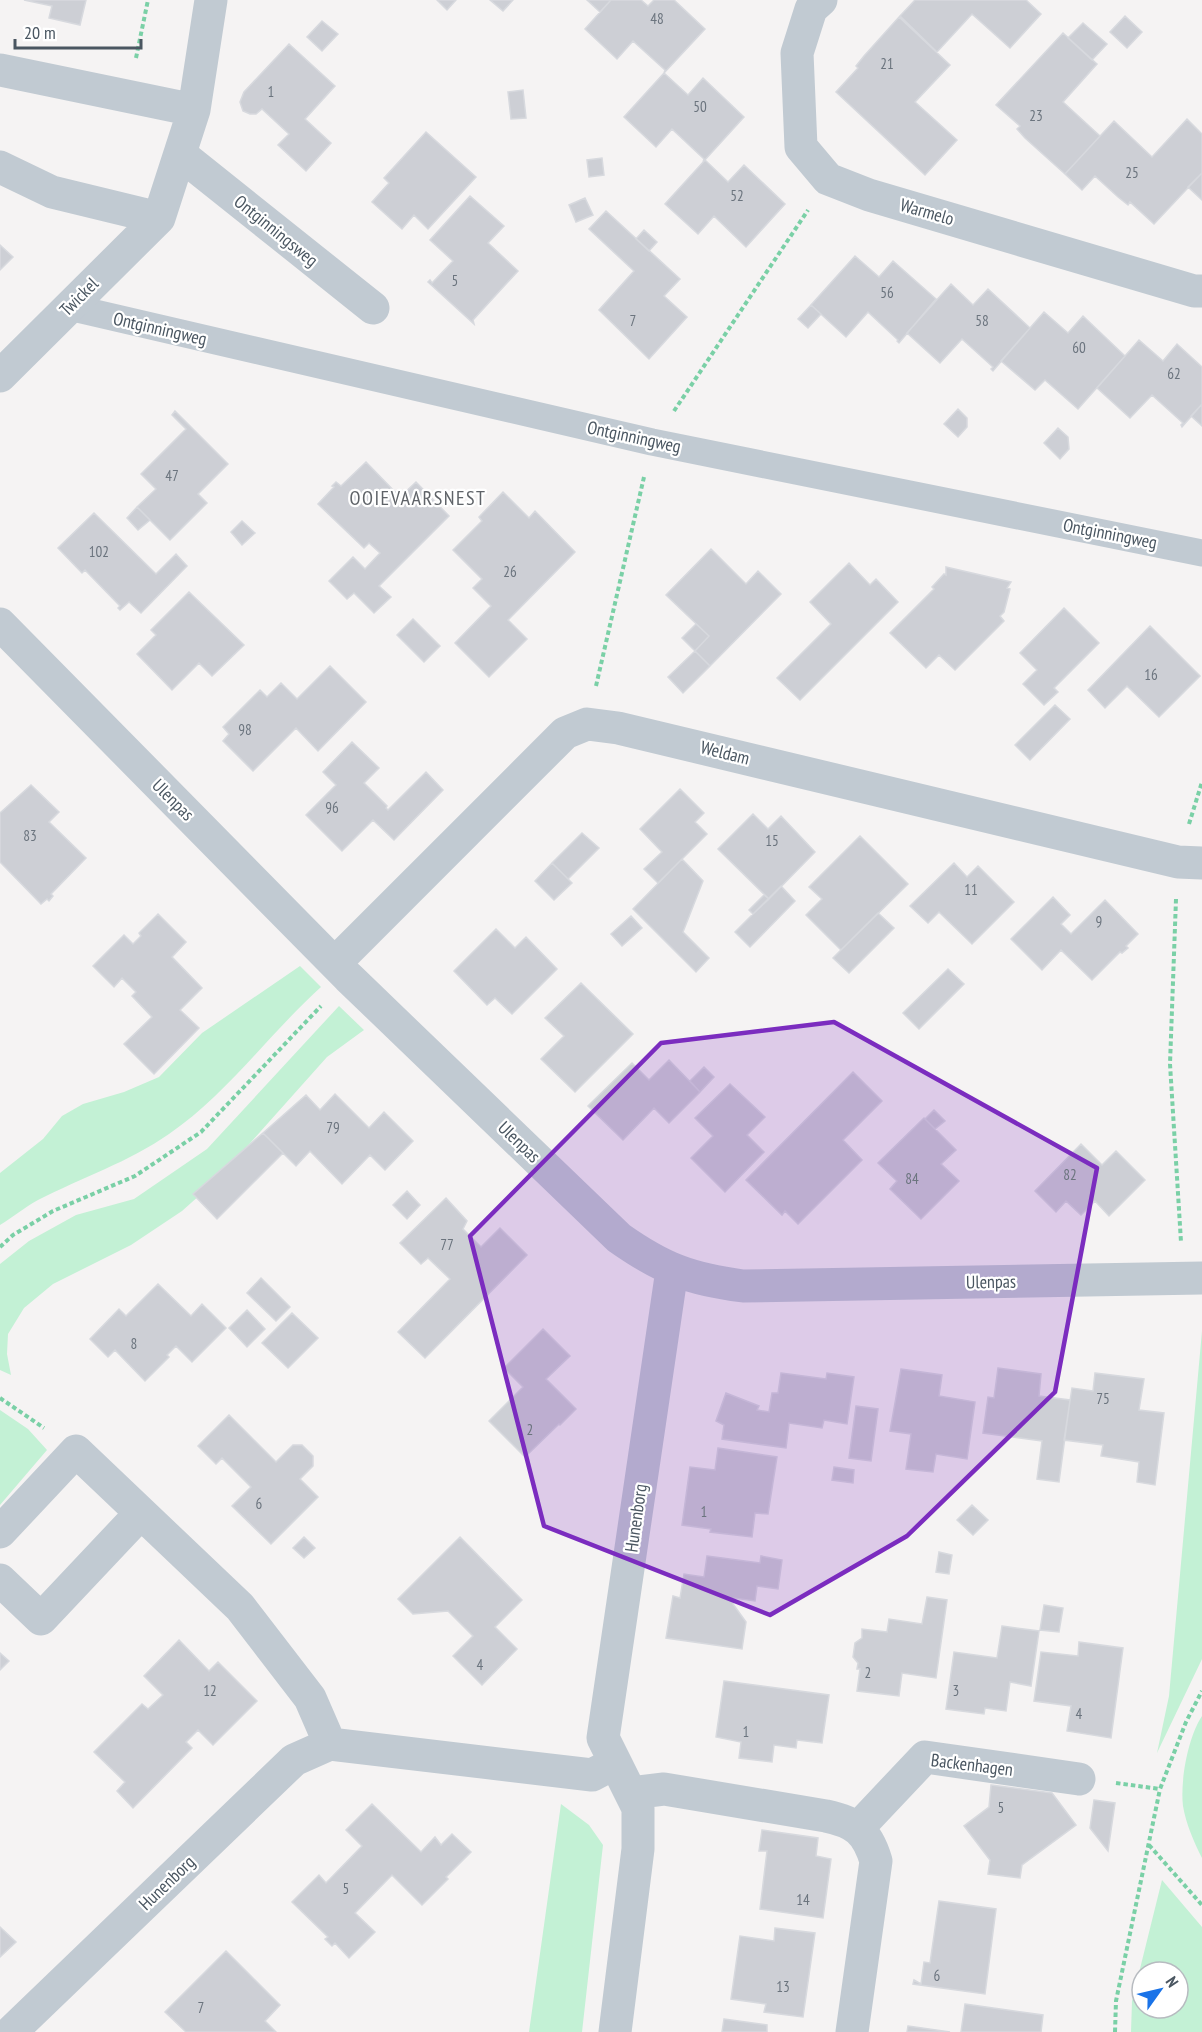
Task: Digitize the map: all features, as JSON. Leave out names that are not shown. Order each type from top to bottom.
[{"type":"street","name":"Twickel","points":[[0,376],[159,218],[194,110],[211,0]]},
{"type":"street","name":"Warmelo","points":[[812,3],[797,54],[801,147],[828,179],[869,195],[1194,291],[1202,291]]},
{"type":"street","points":[[0,70],[194,110]]},
{"type":"street","name":"Ontginningsweg","points":[[180,154],[373,308]]},
{"type":"street","points":[[0,167],[52,192],[159,218]]},
{"type":"street","name":"Ontginningweg","points":[[69,307],[652,442],[1202,553]]},
{"type":"street","name":"Ulenpas","points":[[0,624],[341,970],[620,1239],[648,1258],[672,1270],[710,1282],[743,1286],[1193,1278]]},
{"type":"street","points":[[341,970],[565,733],[586,724]]},
{"type":"street","name":"Weldam","points":[[586,724],[618,728],[1190,863]]},
{"type":"street","name":"Hunenborg","points":[[615,2032],[638,1849],[638,1808],[603,1738],[672,1270]]},
{"type":"street","points":[[0,1532],[76,1451],[240,1607],[310,1698],[330,1744],[592,1775],[615,1763]]},
{"type":"street","points":[[0,1580],[41,1619],[141,1512]]},
{"type":"street","name":"Hunenborg","points":[[11,2032],[294,1760],[330,1744]]},
{"type":"street","name":"Backenhagen","points":[[858,1828],[925,1757],[1079,1779]]},
{"type":"street","points":[[632,1793],[664,1789],[826,1816],[849,1822],[858,1828],[867,1840],[876,1861],[852,2032]]},
{"type":"path","points":[[127,96],[148,0]]},
{"type":"path","points":[[586,724],[652,442],[828,179]]},
{"type":"path","points":[[1193,1278],[1170,1064],[1190,863],[1202,782]]},
{"type":"path","points":[[0,1247],[13,1235],[53,1211],[135,1176],[201,1132],[341,970]]},
{"type":"path","points":[[0,1398],[76,1451]]},
{"type":"path","points":[[1114,2032],[1116,2001],[1160,1788],[1186,1722],[1202,1691]]},
{"type":"path","points":[[1079,1779],[1160,1788]]},
{"type":"path","points":[[1148,1844],[1202,1905]]},
{"type":"highlighted area","points":[[834,1022],[1097,1168],[1055,1392],[907,1536],[770,1615],[544,1526],[470,1236],[661,1043]]},
{"type":"green space","points":[[300,966],[321,987],[210,1101],[154,1144],[38,1200],[0,1225],[0,1173],[43,1139],[62,1116],[83,1104],[124,1092],[159,1077],[202,1033]]},
{"type":"green space","points":[[339,1006],[364,1030],[327,1057],[219,1178],[182,1211],[131,1245],[53,1284],[24,1308],[8,1334],[7,1354],[11,1375],[0,1370],[0,1264],[29,1241],[76,1215],[134,1199],[207,1149]]},
{"type":"green space","points":[[1202,1331],[1202,1659],[1157,1753],[1169,1696]]},
{"type":"green space","points":[[0,1410],[28,1429],[47,1450],[0,1505]]},
{"type":"green space","points":[[1202,1716],[1202,1858],[1186,1819],[1182,1796],[1189,1747]]},
{"type":"green space","points":[[561,1804],[589,1825],[603,1845],[582,2032],[529,2032]]},
{"type":"green space","points":[[1162,1880],[1202,1927],[1202,2032],[1131,2032],[1131,2020],[1190,2020],[1190,1960],[1142,1960]]},
{"type":"building","points":[[24,0],[86,0],[80,25],[49,18],[52,6]]},
{"type":"building","points":[[437,0],[456,0],[447,10]]},
{"type":"building","points":[[490,0],[513,0],[503,11]]},
{"type":"building","points":[[587,0],[611,0],[600,12]]},
{"type":"building","points":[[611,0],[641,0],[648,6],[654,0],[674,0],[705,29],[664,73],[665,70],[633,41],[617,59],[585,29]]},
{"type":"building","points":[[915,0],[1026,0],[1041,14],[1010,48],[972,14],[937,52],[900,16]]},
{"type":"building","points":[[1125,16],[1142,32],[1127,48],[1110,32]]},
{"type":"building","points":[[899,17],[950,65],[915,102],[957,140],[925,175],[836,92]]},
{"type":"building","points":[[322,21],[338,34],[322,51],[307,37]]},
{"type":"building","points":[[1083,23],[1107,44],[1092,60],[1068,38]]},
{"type":"building","points":[[1063,33],[1097,64],[1063,102],[1100,136],[1065,174],[1025,138],[1017,129],[1020,126],[996,105]]},
{"type":"building","points":[[289,44],[335,86],[305,119],[331,143],[306,171],[278,145],[289,134],[262,109],[256,114],[250,114],[243,111],[240,102],[244,92]]},
{"type":"building","points":[[664,73],[688,95],[703,78],[744,117],[703,162],[704,159],[672,129],[656,147],[624,117]]},
{"type":"building","points":[[523,90],[526,118],[511,119],[508,92]]},
{"type":"building","points":[[1187,119],[1202,134],[1202,173],[1154,224],[1130,202],[1128,205],[1095,176],[1082,190],[1065,174],[1114,121],[1152,157]]},
{"type":"building","points":[[426,132],[476,177],[428,229],[414,215],[402,229],[372,202],[389,183],[384,178]]},
{"type":"building","points":[[602,158],[604,175],[589,177],[587,160]]},
{"type":"building","points":[[705,160],[728,182],[744,165],[785,204],[746,247],[714,216],[698,234],[665,204]]},
{"type":"building","points":[[1202,173],[1202,200],[1188,187]]},
{"type":"building","points":[[470,196],[504,226],[488,243],[518,271],[473,320],[474,324],[428,282],[430,280],[432,283],[453,261],[430,240]]},
{"type":"building","points":[[585,198],[593,215],[576,222],[569,205]]},
{"type":"building","points":[[606,211],[680,279],[664,296],[687,317],[649,359],[599,310],[634,271],[589,229]]},
{"type":"building","points":[[644,230],[657,242],[649,251],[636,239]]},
{"type":"building","points":[[0,245],[13,257],[0,270]]},
{"type":"building","points":[[855,256],[879,277],[893,261],[936,299],[899,343],[868,312],[846,337],[811,305]]},
{"type":"building","points":[[951,284],[973,305],[988,289],[1030,328],[993,371],[991,369],[993,367],[962,339],[940,363],[907,333]]},
{"type":"building","points":[[811,305],[821,314],[808,328],[798,319]]},
{"type":"building","points":[[1044,312],[1068,333],[1083,316],[1125,356],[1078,409],[1045,380],[1035,390],[1001,361]]},
{"type":"building","points":[[1139,340],[1163,361],[1177,344],[1202,367],[1202,404],[1182,427],[1183,423],[1152,395],[1130,418],[1097,388]]},
{"type":"building","points":[[1202,404],[1202,426],[1191,416]]},
{"type":"building","points":[[958,409],[967,418],[967,427],[958,437],[944,424]]},
{"type":"building","points":[[175,411],[228,464],[198,494],[207,503],[170,540],[137,507],[156,489],[141,474],[186,429],[172,415]]},
{"type":"building","points":[[1058,428],[1068,437],[1069,449],[1060,459],[1044,443]]},
{"type":"building","points":[[366,462],[400,497],[416,482],[449,516],[379,586],[391,597],[374,613],[354,593],[347,599],[329,581],[353,557],[365,569],[380,553],[369,543],[364,548],[318,504],[336,482],[341,486]]},
{"type":"building","points":[[503,492],[529,518],[535,511],[575,552],[508,620],[527,639],[489,677],[455,643],[491,606],[473,588],[482,579],[453,550],[482,521],[479,517]]},
{"type":"building","points":[[137,507],[150,520],[138,530],[127,518]]},
{"type":"building","points":[[94,513],[156,574],[176,554],[187,566],[141,613],[129,602],[120,610],[118,608],[120,606],[85,570],[82,573],[58,548]]},
{"type":"building","points":[[242,521],[255,533],[242,545],[231,532]]},
{"type":"building","points":[[711,549],[746,584],[758,571],[781,594],[710,666],[695,651],[709,636],[666,595]]},
{"type":"building","points":[[849,563],[870,585],[876,579],[898,602],[800,700],[777,678],[831,624],[810,602]]},
{"type":"building","points":[[946,567],[1011,582],[1007,588],[1010,589],[1004,612],[1000,616],[1004,621],[955,670],[939,655],[926,668],[890,633],[934,589],[932,587],[944,574],[946,575]]},
{"type":"building","points":[[189,592],[244,645],[212,676],[199,663],[172,690],[137,654],[156,635],[151,630]]},
{"type":"building","points":[[1064,608],[1099,643],[1054,688],[1058,692],[1044,705],[1023,684],[1037,670],[1020,653]]},
{"type":"building","points":[[413,619],[440,646],[424,662],[397,635]]},
{"type":"building","points":[[696,624],[709,636],[695,651],[682,638]]},
{"type":"building","points":[[1150,626],[1200,676],[1159,717],[1127,686],[1105,708],[1088,690]]},
{"type":"building","points":[[695,651],[710,666],[683,693],[668,677]]},
{"type":"building","points":[[330,666],[366,702],[318,751],[296,728],[253,771],[223,741],[229,734],[223,727],[260,690],[267,697],[281,683],[297,699]]},
{"type":"building","points":[[1055,705],[1070,719],[1030,760],[1015,745]]},
{"type":"building","points":[[352,742],[379,768],[364,783],[387,806],[388,810],[426,772],[443,790],[394,840],[373,820],[342,851],[306,815],[336,785],[323,772]]},
{"type":"building","points":[[31,785],[59,812],[49,822],[86,858],[51,894],[53,896],[49,901],[47,899],[41,904],[0,862],[0,813]]},
{"type":"building","points":[[680,789],[704,813],[695,822],[707,834],[658,883],[644,869],[662,852],[640,829]]},
{"type":"building","points":[[753,814],[768,829],[781,816],[815,852],[769,899],[718,849]]},
{"type":"building","points":[[582,833],[599,848],[568,879],[552,863]]},
{"type":"building","points":[[860,836],[908,884],[841,950],[806,915],[822,899],[809,887]]},
{"type":"building","points":[[682,859],[703,881],[683,932],[709,958],[696,972],[633,909]]},
{"type":"building","points":[[552,863],[572,883],[554,900],[535,881]]},
{"type":"building","points":[[954,863],[967,877],[978,866],[1014,902],[972,944],[939,912],[928,923],[910,906]]},
{"type":"building","points":[[781,886],[795,901],[750,947],[735,932]]},
{"type":"building","points":[[764,895],[769,899],[753,914],[749,910]]},
{"type":"building","points":[[1053,897],[1070,915],[1061,924],[1071,934],[1105,900],[1138,934],[1126,946],[1128,948],[1120,952],[1092,980],[1061,950],[1042,970],[1011,939]]},
{"type":"building","points":[[878,913],[894,928],[849,973],[833,958]]},
{"type":"building","points":[[158,914],[186,942],[172,957],[202,988],[180,1010],[199,1028],[154,1074],[124,1044],[152,1017],[132,996],[136,992],[122,978],[114,987],[93,966],[124,935],[133,944],[141,936],[139,933]]},
{"type":"building","points":[[631,916],[642,928],[622,946],[611,934]]},
{"type":"building","points":[[496,929],[515,948],[526,937],[557,969],[512,1014],[495,998],[487,1005],[454,971]]},
{"type":"building","points":[[948,969],[964,984],[919,1029],[903,1013]]},
{"type":"building","points":[[581,983],[633,1034],[575,1092],[541,1059],[564,1036],[545,1018]]},
{"type":"building","points":[[669,1060],[700,1092],[669,1123],[654,1108],[623,1140],[588,1106],[632,1063],[649,1080]]},
{"type":"building","points":[[704,1067],[714,1077],[700,1092],[690,1081]]},
{"type":"building","points":[[853,1072],[882,1101],[843,1140],[862,1160],[798,1224],[785,1211],[782,1215],[746,1180]]},
{"type":"building","points":[[730,1084],[765,1117],[747,1135],[764,1152],[725,1192],[691,1158],[713,1136],[695,1118]]},
{"type":"building","points":[[335,1094],[369,1128],[384,1112],[413,1141],[385,1170],[370,1155],[342,1184],[310,1151],[296,1166],[263,1133],[306,1095],[320,1110]]},
{"type":"building","points":[[934,1110],[945,1121],[935,1129],[925,1119]]},
{"type":"building","points":[[924,1118],[956,1150],[941,1164],[959,1181],[921,1219],[890,1189],[897,1181],[878,1163]]},
{"type":"building","points":[[263,1133],[283,1153],[217,1219],[193,1194]]},
{"type":"building","points":[[1081,1144],[1102,1165],[1116,1151],[1145,1180],[1109,1216],[1095,1201],[1081,1215],[1066,1201],[1056,1212],[1035,1191]]},
{"type":"building","points":[[407,1191],[420,1205],[407,1219],[393,1205]]},
{"type":"building","points":[[446,1198],[467,1221],[463,1229],[481,1247],[500,1228],[527,1255],[425,1358],[398,1332],[450,1279],[428,1258],[421,1264],[400,1243]]},
{"type":"building","points":[[261,1278],[290,1307],[276,1321],[247,1293]]},
{"type":"building","points":[[158,1284],[191,1316],[202,1304],[226,1328],[192,1362],[176,1346],[167,1355],[169,1357],[145,1381],[115,1350],[108,1357],[90,1339],[119,1309],[126,1316]]},
{"type":"building","points":[[247,1310],[265,1329],[247,1347],[229,1328]]},
{"type":"building","points":[[292,1313],[318,1338],[288,1368],[262,1343]]},
{"type":"building","points":[[543,1329],[570,1356],[546,1379],[576,1409],[525,1457],[489,1421],[523,1387],[504,1368]]},
{"type":"building","points":[[998,1368],[1041,1374],[1039,1396],[1070,1400],[1059,1482],[1037,1479],[1042,1441],[983,1433],[988,1397],[994,1398]]},
{"type":"building","points":[[901,1369],[942,1375],[939,1396],[975,1402],[967,1459],[936,1454],[933,1472],[906,1469],[911,1434],[890,1431]]},
{"type":"building","points":[[781,1373],[826,1379],[827,1373],[854,1377],[847,1424],[824,1420],[822,1428],[789,1423],[786,1448],[722,1439],[724,1425],[716,1421],[726,1393],[759,1406],[757,1410],[769,1412],[772,1393],[778,1393]]},
{"type":"building","points":[[1095,1373],[1144,1379],[1139,1410],[1164,1413],[1155,1485],[1137,1482],[1139,1462],[1101,1456],[1103,1445],[1064,1440],[1072,1388],[1093,1391]]},
{"type":"building","points":[[856,1406],[878,1409],[871,1461],[849,1458]]},
{"type":"building","points":[[229,1415],[276,1462],[293,1445],[302,1445],[313,1456],[313,1466],[300,1479],[318,1497],[271,1544],[232,1506],[251,1487],[222,1458],[216,1464],[198,1446]]},
{"type":"building","points":[[718,1448],[777,1457],[768,1514],[755,1513],[752,1537],[710,1532],[711,1529],[682,1525],[690,1467],[715,1470]]},
{"type":"building","points":[[834,1467],[854,1470],[853,1483],[832,1480]]},
{"type":"building","points":[[972,1505],[988,1520],[973,1535],[957,1520]]},
{"type":"building","points":[[304,1537],[315,1548],[304,1558],[293,1548]]},
{"type":"building","points":[[460,1537],[522,1600],[495,1627],[517,1649],[482,1685],[453,1656],[473,1636],[448,1611],[413,1614],[398,1599]]},
{"type":"building","points":[[939,1552],[952,1555],[949,1574],[936,1572]]},
{"type":"building","points":[[707,1556],[760,1563],[761,1556],[782,1560],[778,1589],[757,1586],[755,1601],[734,1598],[733,1604],[746,1622],[742,1649],[666,1638],[673,1596],[680,1598],[684,1574],[704,1577]]},
{"type":"building","points":[[927,1597],[947,1600],[936,1678],[902,1673],[899,1696],[857,1691],[860,1669],[857,1669],[858,1663],[853,1657],[855,1643],[862,1638],[862,1629],[887,1632],[889,1619],[922,1624]]},
{"type":"building","points":[[1044,1605],[1063,1608],[1059,1632],[1040,1630]]},
{"type":"building","points":[[1002,1626],[1039,1631],[1031,1686],[1010,1682],[1006,1711],[985,1708],[984,1714],[946,1709],[954,1652],[997,1658]]},
{"type":"building","points":[[179,1640],[209,1671],[218,1662],[257,1701],[213,1745],[198,1730],[186,1742],[192,1748],[133,1808],[117,1791],[125,1782],[94,1752],[142,1704],[148,1709],[163,1695],[144,1676]]},
{"type":"building","points":[[1079,1642],[1123,1648],[1111,1738],[1067,1731],[1071,1706],[1034,1701],[1041,1652],[1078,1656]]},
{"type":"building","points":[[0,1653],[9,1661],[0,1670]]},
{"type":"building","points":[[724,1681],[829,1695],[822,1743],[797,1740],[796,1748],[774,1745],[772,1762],[739,1758],[741,1742],[716,1737]]},
{"type":"building","points":[[991,1785],[1052,1793],[1076,1825],[1022,1865],[1020,1878],[988,1874],[990,1860],[964,1826],[989,1807]]},
{"type":"building","points":[[1094,1800],[1115,1803],[1108,1851],[1090,1828]]},
{"type":"building","points":[[372,1804],[421,1852],[435,1837],[441,1845],[452,1834],[471,1852],[422,1905],[392,1875],[355,1913],[375,1932],[349,1958],[335,1943],[332,1946],[325,1939],[328,1937],[292,1902],[319,1875],[326,1883],[362,1846],[346,1830]]},
{"type":"building","points":[[762,1830],[818,1838],[816,1856],[831,1859],[823,1918],[760,1909],[767,1851],[759,1851]]},
{"type":"building","points":[[939,1901],[996,1909],[985,1994],[913,1984],[914,1980],[921,1984],[924,1962],[930,1963]]},
{"type":"building","points":[[0,1927],[16,1942],[0,1957]]},
{"type":"building","points":[[775,1928],[815,1933],[803,2017],[764,2012],[766,2004],[731,1999],[740,1936],[774,1941]]},
{"type":"building","points":[[226,1951],[280,2005],[265,2021],[276,2032],[186,2032],[165,2012]]},
{"type":"building","points":[[965,2004],[1043,2015],[1041,2032],[961,2032]]},
{"type":"building","points":[[724,2019],[767,2025],[767,2032],[722,2032]]},
{"type":"building","points":[[908,2026],[950,2032],[907,2032]]},
{"type":"district","name":"OOIEVAARSNEST","points":[[418,498]]}]
